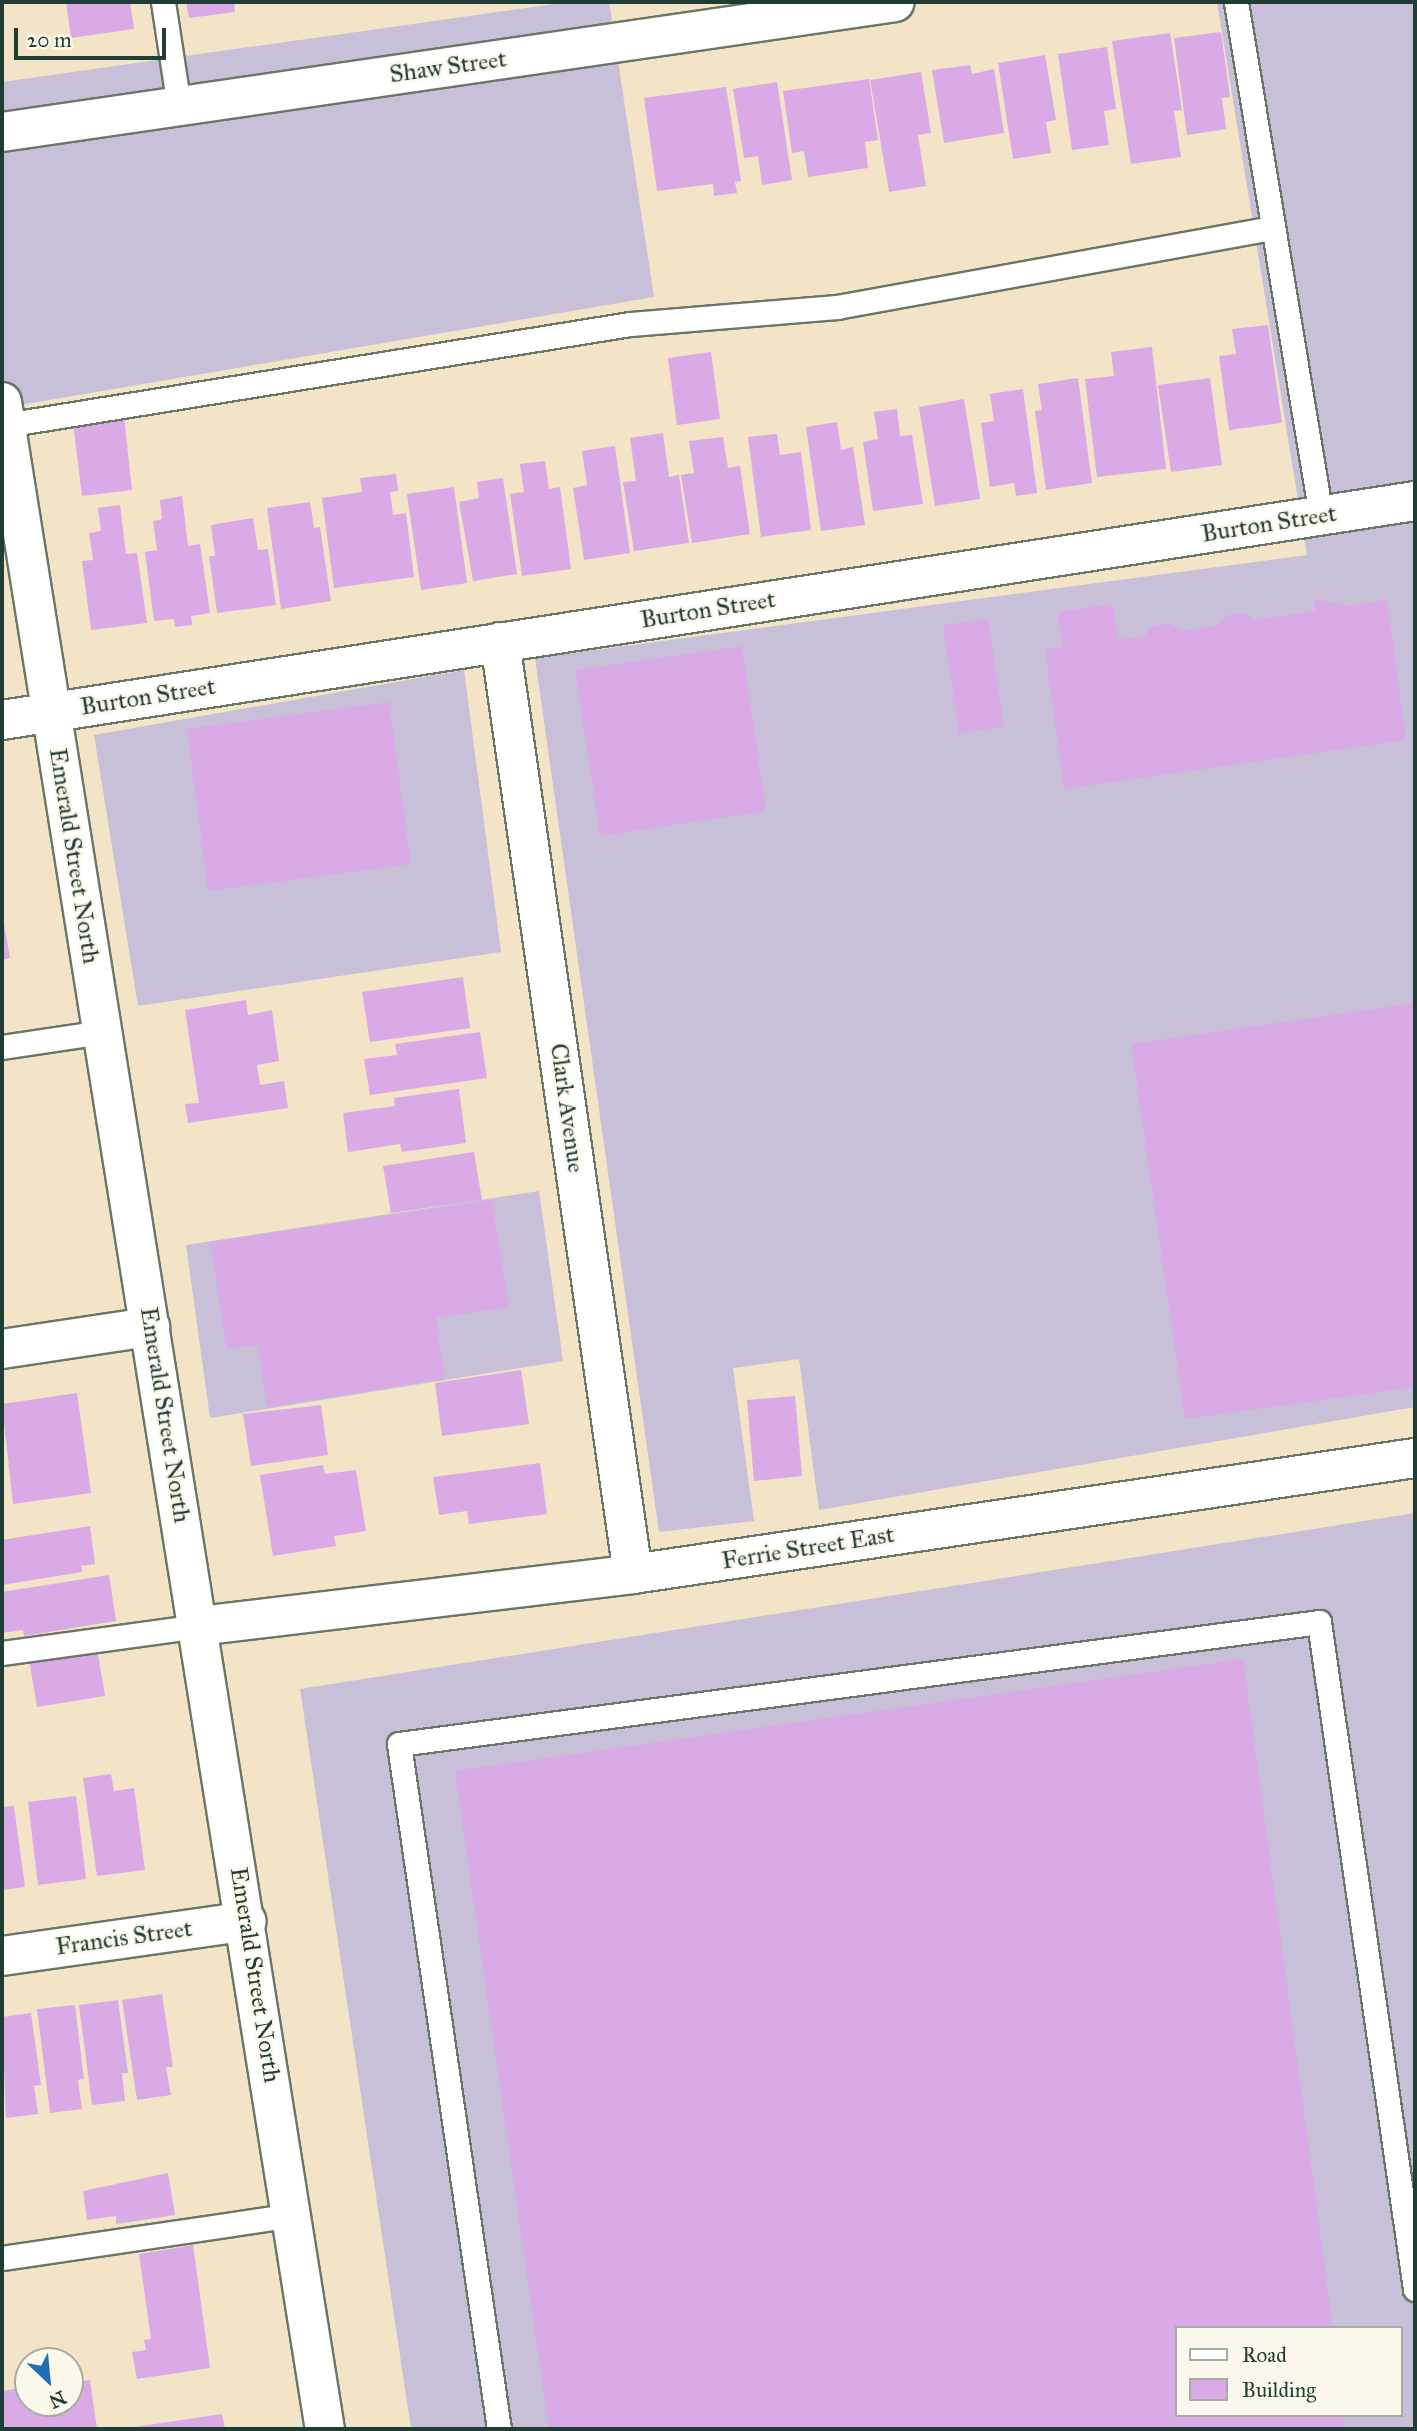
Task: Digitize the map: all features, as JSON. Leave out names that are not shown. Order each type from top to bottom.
[{"type":"street","name":"Shaw Street","points":[[2,132],[895,2]]},
{"type":"street","name":"Emerald Street North","points":[[4,425],[247,1921],[325,2429]]},
{"type":"street","name":"Burton Street","points":[[2,720],[1415,501]]},
{"type":"street","name":"Clark Avenue","points":[[500,642],[634,1574]]},
{"type":"street","points":[[2,1349],[150,1327]]},
{"type":"street","name":"Ferrie Street East","points":[[199,1626],[634,1574],[1415,1458]]},
{"type":"street","name":"Francis Street","points":[[2,1956],[247,1921]]},
{"type":"lane","points":[[163,2],[178,106]]},
{"type":"lane","points":[[1236,2],[1321,516]]},
{"type":"lane","points":[[4,425],[630,324],[837,307],[1273,228]]},
{"type":"lane","points":[[2,1047],[102,1032]]},
{"type":"lane","points":[[499,2429],[399,1744],[1319,1622],[1415,2289]]},
{"type":"lane","points":[[2,1653],[199,1626]]},
{"type":"lane","points":[[2,2258],[292,2215]]},
{"type":"shaded area","points":[[568,2],[609,2],[654,297],[2,408],[2,82]]},
{"type":"shaded area","points":[[1217,2],[1415,2],[1415,1407],[819,1510],[799,1359],[733,1368],[754,1521],[659,1532],[535,658],[1307,555]]},
{"type":"shaded area","points":[[464,670],[501,952],[138,1006],[94,735]]},
{"type":"shaded area","points":[[539,1191],[563,1361],[210,1418],[186,1245]]},
{"type":"shaded area","points":[[1415,1513],[1415,2429],[411,2429],[300,1689]]},
{"type":"building","points":[[66,2],[130,2],[134,29],[71,38]]},
{"type":"building","points":[[186,2],[234,2],[235,12],[189,18]]},
{"type":"building","points":[[1221,32],[1230,97],[1222,98],[1226,129],[1187,135],[1174,38]]},
{"type":"building","points":[[1170,33],[1182,110],[1174,111],[1181,157],[1131,164],[1112,41]]},
{"type":"building","points":[[1107,47],[1116,109],[1104,111],[1109,145],[1072,150],[1058,54]]},
{"type":"building","points":[[1045,55],[1056,120],[1046,122],[1051,153],[1013,159],[998,63]]},
{"type":"building","points":[[970,65],[972,74],[994,69],[1004,133],[944,143],[932,70]]},
{"type":"building","points":[[921,72],[931,133],[918,135],[926,186],[889,192],[870,80]]},
{"type":"building","points":[[869,79],[878,140],[865,142],[868,168],[808,177],[804,151],[792,153],[783,91]]},
{"type":"building","points":[[777,82],[792,180],[762,185],[758,156],[744,158],[733,89]]},
{"type":"building","points":[[726,87],[741,181],[735,182],[737,193],[714,196],[713,184],[657,191],[644,98]]},
{"type":"building","points":[[1268,325],[1282,423],[1229,430],[1219,356],[1236,354],[1232,329]]},
{"type":"building","points":[[1152,347],[1166,469],[1097,477],[1085,379],[1114,376],[1111,352]]},
{"type":"building","points":[[711,352],[720,419],[677,425],[668,358]]},
{"type":"building","points":[[1078,378],[1092,483],[1046,490],[1035,411],[1042,410],[1038,384]]},
{"type":"building","points":[[1210,378],[1222,465],[1171,472],[1158,385]]},
{"type":"building","points":[[1023,389],[1037,493],[1016,496],[1014,483],[990,487],[981,423],[994,421],[990,394]]},
{"type":"building","points":[[964,399],[980,499],[935,506],[919,407]]},
{"type":"building","points":[[897,409],[900,436],[912,435],[923,504],[873,511],[863,442],[878,439],[874,412]]},
{"type":"building","points":[[124,417],[132,490],[82,496],[73,423]]},
{"type":"building","points":[[837,422],[841,450],[853,447],[865,525],[821,531],[806,427]]},
{"type":"building","points":[[663,433],[669,477],[679,475],[689,543],[634,551],[623,482],[636,481],[630,438]]},
{"type":"building","points":[[777,434],[780,455],[801,452],[811,530],[761,537],[748,437]]},
{"type":"building","points":[[723,437],[728,468],[740,466],[750,534],[692,543],[681,475],[694,473],[689,441]]},
{"type":"building","points":[[615,446],[630,553],[584,560],[573,488],[587,485],[582,451]]},
{"type":"building","points":[[545,461],[549,489],[560,487],[571,569],[522,576],[510,494],[524,492],[520,464]]},
{"type":"building","points":[[396,474],[398,491],[390,492],[393,515],[406,513],[414,577],[334,588],[322,498],[362,492],[360,478]]},
{"type":"building","points":[[503,478],[517,574],[473,581],[459,502],[479,498],[477,482]]},
{"type":"building","points":[[454,487],[467,583],[421,590],[407,494]]},
{"type":"building","points":[[182,496],[188,546],[200,544],[210,613],[191,616],[192,625],[175,627],[174,619],[154,621],[145,552],[157,550],[153,521],[162,519],[160,500]]},
{"type":"building","points":[[310,502],[314,528],[320,527],[331,601],[281,609],[267,508]]},
{"type":"building","points":[[120,505],[126,554],[137,553],[147,623],[91,630],[82,561],[93,560],[89,533],[101,531],[98,508]]},
{"type":"building","points":[[253,518],[258,550],[268,549],[276,605],[217,613],[209,556],[215,556],[211,525]]},
{"type":"building","points":[[1314,599],[1348,606],[1387,600],[1406,740],[1064,789],[1045,650],[1063,647],[1058,612],[1113,604],[1118,640],[1145,636],[1151,626],[1170,624],[1183,631],[1216,626],[1228,615],[1245,613],[1255,620],[1316,611]]},
{"type":"building","points":[[988,619],[1004,727],[959,733],[943,625]]},
{"type":"building","points":[[742,646],[766,811],[600,836],[575,670]]},
{"type":"building","points":[[389,702],[411,864],[208,891],[187,729]]},
{"type":"building","points":[[2,913],[10,958],[2,960]]},
{"type":"building","points":[[463,977],[470,1028],[370,1042],[362,992]]},
{"type":"building","points":[[246,1000],[248,1015],[272,1010],[279,1061],[257,1065],[260,1085],[284,1081],[288,1108],[188,1123],[185,1104],[199,1103],[185,1010]]},
{"type":"building","points":[[1415,1003],[1415,1387],[1185,1419],[1131,1044]]},
{"type":"building","points":[[480,1032],[487,1078],[370,1095],[364,1059],[397,1055],[395,1044]]},
{"type":"building","points":[[459,1089],[466,1143],[402,1152],[400,1144],[348,1152],[343,1113],[395,1106],[394,1098]]},
{"type":"building","points":[[474,1152],[482,1200],[391,1213],[383,1166]]},
{"type":"building","points":[[492,1200],[509,1307],[436,1318],[445,1379],[267,1407],[258,1345],[227,1349],[210,1242]]},
{"type":"building","points":[[521,1370],[529,1424],[442,1436],[435,1383]]},
{"type":"building","points":[[77,1393],[91,1493],[13,1504],[2,1404]]},
{"type":"building","points":[[795,1396],[802,1476],[754,1481],[747,1400]]},
{"type":"building","points":[[321,1405],[328,1455],[251,1466],[243,1414]]},
{"type":"building","points":[[540,1463],[547,1514],[469,1524],[467,1511],[439,1515],[433,1477]]},
{"type":"building","points":[[323,1465],[325,1474],[356,1470],[366,1531],[334,1536],[336,1546],[273,1556],[260,1475]]},
{"type":"building","points":[[90,1526],[95,1564],[81,1566],[82,1572],[2,1585],[2,1540]]},
{"type":"building","points":[[109,1575],[116,1621],[24,1636],[23,1630],[2,1633],[2,1592]]},
{"type":"building","points":[[97,1649],[105,1696],[37,1707],[29,1659]]},
{"type":"building","points":[[1243,1659],[1333,2326],[1176,2326],[1176,2417],[1344,2417],[1346,2429],[549,2429],[455,1771]]},
{"type":"building","points":[[111,1774],[114,1791],[134,1788],[145,1870],[97,1876],[83,1778]]},
{"type":"building","points":[[76,1796],[86,1879],[38,1885],[28,1802]]},
{"type":"building","points":[[14,1806],[25,1887],[2,1890],[2,1807]]},
{"type":"building","points":[[162,1994],[173,2067],[166,2067],[171,2095],[137,2100],[122,2000]]},
{"type":"building","points":[[118,2000],[128,2073],[122,2073],[125,2101],[92,2105],[79,2005]]},
{"type":"building","points":[[75,2005],[84,2079],[78,2080],[82,2109],[50,2113],[37,2009]]},
{"type":"building","points":[[31,2013],[41,2085],[34,2086],[38,2114],[6,2118],[2,2017]]},
{"type":"building","points":[[168,2173],[175,2215],[116,2224],[116,2216],[87,2220],[83,2191]]},
{"type":"building","points":[[193,2245],[210,2368],[137,2379],[132,2352],[146,2350],[144,2340],[151,2339],[139,2254]]},
{"type":"building","points":[[90,2380],[97,2429],[2,2429],[2,2391],[14,2389],[14,2417],[84,2417],[84,2381]]},
{"type":"building","points":[[222,2414],[225,2429],[128,2428]]}]
